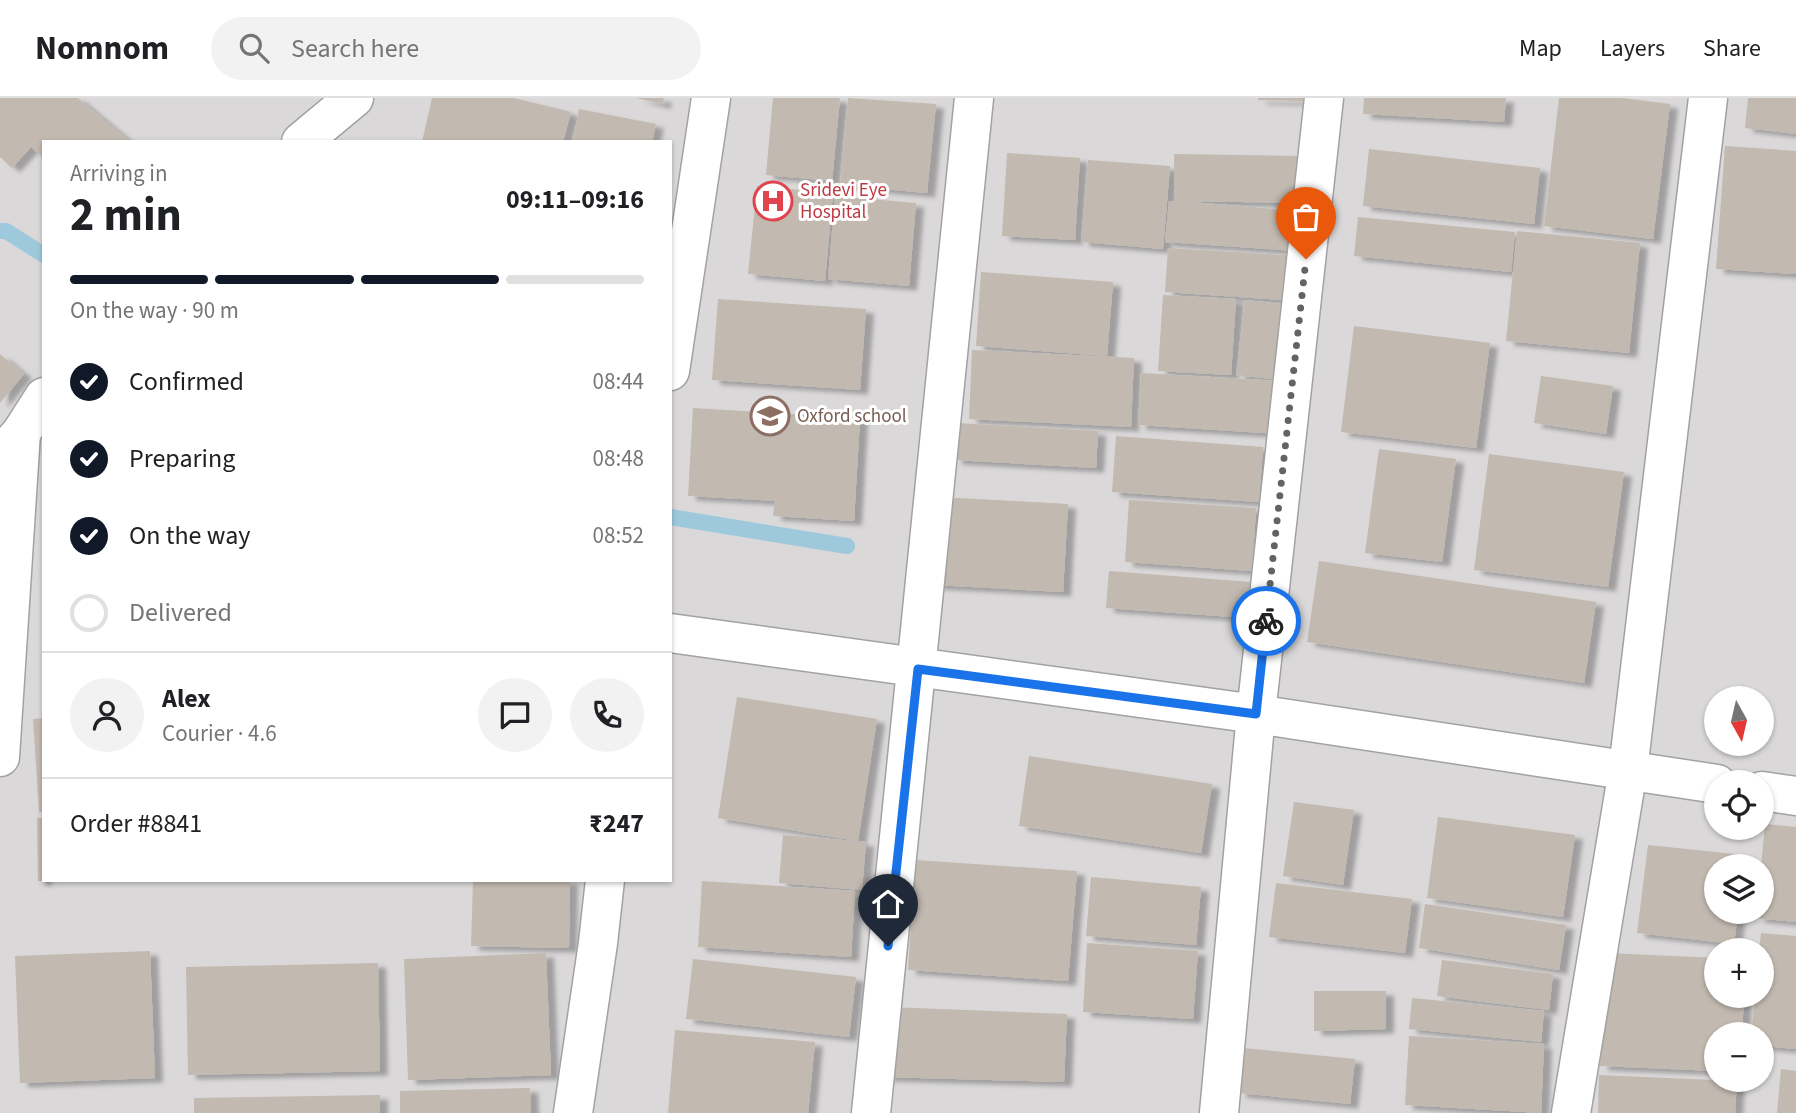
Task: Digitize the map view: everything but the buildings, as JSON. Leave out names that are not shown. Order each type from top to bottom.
[{"type":"street","points":[[303,140],[354,98]]},
{"type":"street","points":[[672,358],[711,98]]},
{"type":"street","points":[[871,1113],[974,98]]},
{"type":"street","points":[[1219,1113],[1256,714],[1324,98]]},
{"type":"street","points":[[1571,1113],[1628,770],[1708,98]]},
{"type":"street","points":[[0,757],[11,444],[42,400]]},
{"type":"street","points":[[672,634],[1256,714],[1704,782]]},
{"type":"street","points":[[1774,792],[1796,796]]},
{"type":"street","points":[[573,1113],[605,882]]},
{"type":"shaded area","points":[[0,98],[1796,98],[1796,1113],[0,1113]]},
{"type":"waterway","points":[[0,231],[6,231],[42,254]]},
{"type":"waterway","points":[[672,517],[847,546]]},
{"type":"way so far","points":[[1266,621],[1306,259]]},
{"type":"place","name":"Sridevi Eye Hospital","points":[[773,201]]},
{"type":"place","name":"Oxford school","points":[[770,416]]},
{"type":"route","points":[[888,946],[918,669],[1256,714],[1266,621]]}]
